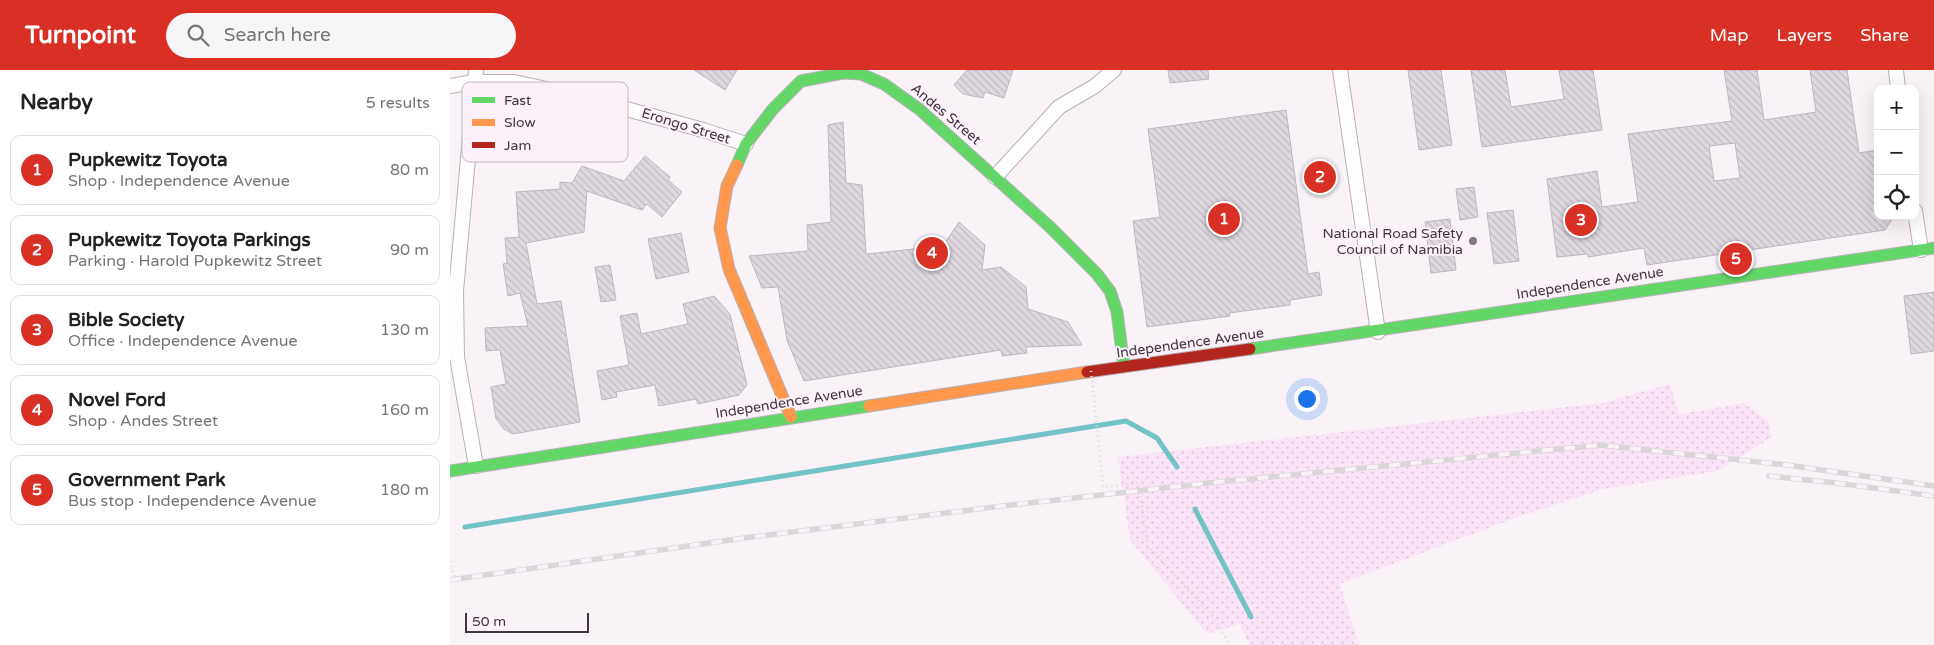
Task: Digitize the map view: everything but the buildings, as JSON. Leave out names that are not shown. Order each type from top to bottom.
[{"type":"main road","name":"Andes Street","points":[[790,417],[749,320],[722,247],[720,228],[728,186],[746,144],[800,75],[843,71],[861,74],[884,84],[919,108],[1050,227],[1110,291],[1117,312],[1124,367]]},
{"type":"main road","name":"Independence Avenue","points":[[450,471],[1091,371],[1378,332],[1575,299],[1927,249]]},
{"type":"street","points":[[995,177],[1059,107],[1095,86],[1114,70]]},
{"type":"street","points":[[1340,70],[1378,332]]},
{"type":"street","points":[[1896,70],[1898,85]]},
{"type":"street","name":"Erongo Street","points":[[450,86],[475,76],[514,82]]},
{"type":"street","name":"Erongo Street","points":[[628,109],[746,144]]},
{"type":"street","points":[[467,162],[456,291],[457,357],[476,466]]},
{"type":"street","points":[[1918,220],[1927,249]]},
{"type":"path","points":[[1091,371],[1103,487],[1138,483],[1148,546],[1215,619],[1230,645]]},
{"type":"path","points":[[450,561],[455,579]]},
{"type":"shaded area","points":[[1670,384],[1679,414],[1745,403],[1768,421],[1772,437],[1718,471],[1603,489],[1515,518],[1340,584],[1359,645],[1249,645],[1240,624],[1207,634],[1130,540],[1118,457],[1602,403]]},
{"type":"waterway","points":[[465,527],[1126,421],[1157,438],[1177,467]]},
{"type":"waterway","points":[[1195,509],[1251,617]]},
{"type":"railway","points":[[450,580],[744,538],[1002,506],[1208,483],[1600,445],[1787,465],[1934,486]]},
{"type":"railway","points":[[1769,476],[1934,496]]},
{"type":"traffic: fast","points":[[737,165],[746,144],[773,109],[801,81],[843,73],[861,74],[884,84],[919,109],[1050,227],[1097,274],[1110,291],[1117,312],[1124,367]]},
{"type":"traffic: fast","points":[[1250,349],[1934,248]]},
{"type":"traffic: fast","points":[[450,471],[869,406]]},
{"type":"traffic: slow","points":[[737,165],[727,186],[720,228],[729,269],[791,417]]},
{"type":"traffic: slow","points":[[869,406],[1087,372]]},
{"type":"traffic: jam","points":[[1087,372],[1250,349]]},
{"type":"place","name":"Pupkewitz Toyota Parkings","points":[[1320,177]]},
{"type":"place","name":"Pupkewitz Toyota","points":[[1224,219]]},
{"type":"place","name":"Bible Society","points":[[1581,220]]},
{"type":"place","name":"National Road Safety Council of Namibia","points":[[1473,241]]},
{"type":"place","name":"Novel Ford","points":[[932,253]]},
{"type":"place","name":"Government Park","points":[[1736,259]]}]
